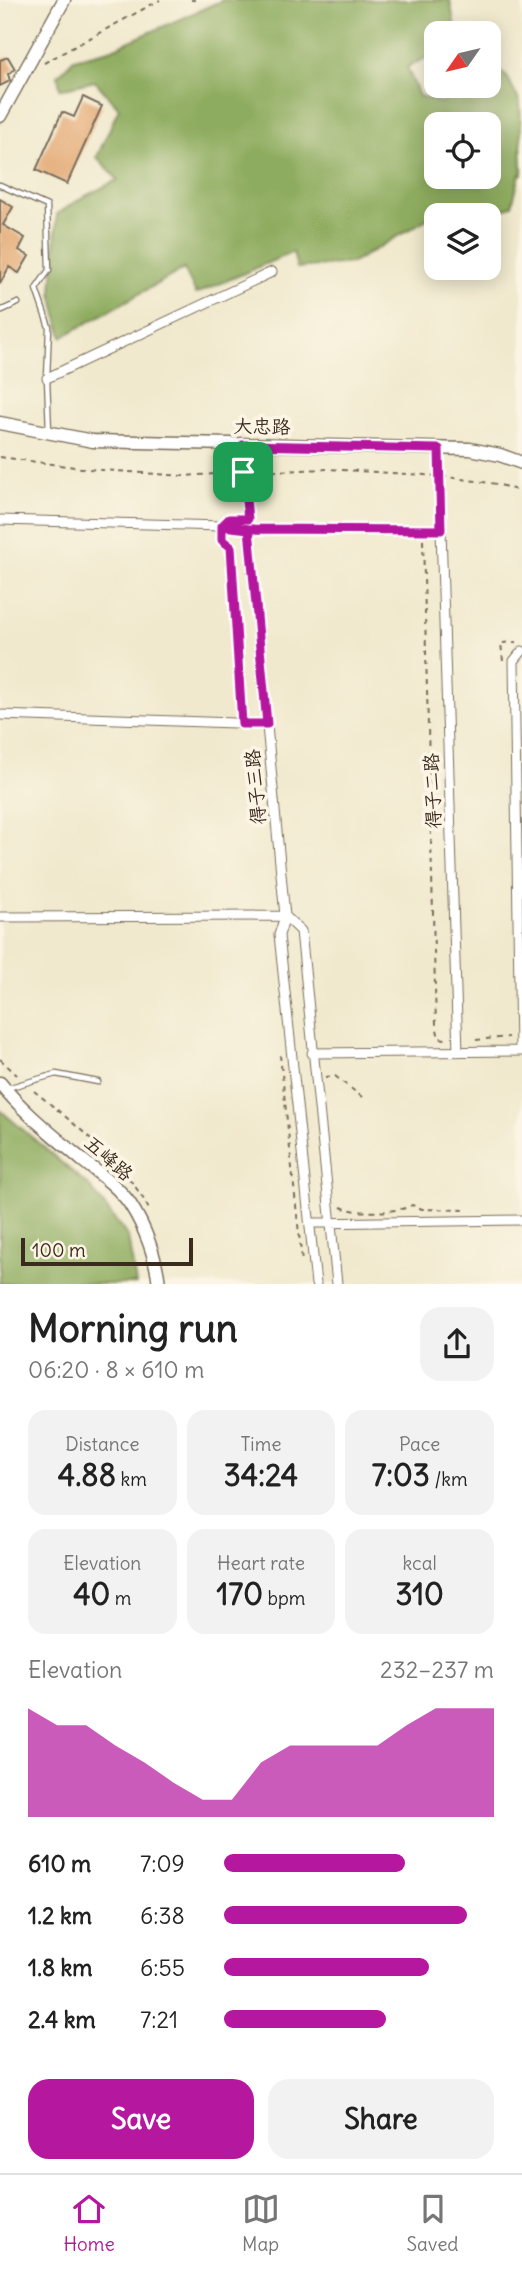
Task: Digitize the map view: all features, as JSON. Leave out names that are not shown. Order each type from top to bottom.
[{"type":"street","points":[[0,116],[64,0]]},
{"type":"street","points":[[47,378],[272,272]]},
{"type":"street","name":"大忠路","points":[[0,423],[93,441],[470,449],[522,463]]},
{"type":"street","name":"得子三路","points":[[243,445],[243,472],[285,916]]},
{"type":"street","points":[[0,520],[249,529],[441,530]]},
{"type":"street","name":"得子二路","points":[[441,530],[458,1047]]},
{"type":"street","points":[[312,1053],[458,1047],[521,1051],[514,661],[522,651]]},
{"type":"street","points":[[0,715],[267,724]]},
{"type":"street","points":[[285,916],[279,934],[316,1284]]},
{"type":"street","points":[[0,917],[285,916],[301,931],[337,1284]]},
{"type":"street","name":"五峰路","points":[[2,1086],[27,1114],[111,1183],[129,1202],[149,1244],[159,1284]]},
{"type":"street","points":[[310,1223],[522,1220]]},
{"type":"lane","points":[[0,185],[47,206],[49,270],[36,289],[49,327],[49,433]]},
{"type":"lane","points":[[0,311],[18,303]]},
{"type":"lane","points":[[2,1086],[56,1074],[98,1082]]},
{"type":"path","points":[[45,62],[160,0]]},
{"type":"path","points":[[439,449],[441,530]]},
{"type":"path","points":[[0,457],[89,469],[183,476],[327,469],[440,476],[497,484],[522,492]]},
{"type":"path","points":[[222,526],[222,540],[231,547],[242,724]]},
{"type":"path","points":[[430,530],[423,536],[436,1025],[439,1038],[458,1047],[519,1036]]},
{"type":"path","points":[[503,661],[501,643],[522,641]]},
{"type":"path","points":[[280,1047],[304,1272]]},
{"type":"path","points":[[320,1077],[335,1076],[362,1097]]},
{"type":"path","points":[[337,1204],[351,1211],[404,1210],[412,1205],[422,1209],[472,1210]]},
{"type":"green space","points":[[223,0],[450,0],[454,21],[424,21],[424,59],[407,67],[419,96],[442,103],[446,98],[501,98],[501,72],[506,75],[520,102],[522,174],[512,205],[501,211],[501,203],[424,203],[424,221],[352,263],[297,268],[293,252],[196,294],[184,269],[62,337],[52,293],[57,214],[118,180],[97,157],[119,108],[95,81],[60,89],[58,75],[74,59],[110,50]]},
{"type":"green space","points":[[0,1110],[90,1187],[128,1237],[136,1284],[0,1284]]},
{"type":"building","points":[[8,57],[15,69],[8,74],[10,81],[0,86],[0,60]]},
{"type":"building","points":[[83,97],[102,106],[67,184],[36,170],[62,112],[74,117]]},
{"type":"building","points":[[0,199],[13,207],[3,225],[25,238],[19,250],[29,256],[19,273],[9,267],[0,284]]},
{"type":"route","points":[[243,472],[243,445],[439,449],[441,530],[249,529],[222,526],[222,540],[231,547],[242,724],[267,724],[249,529],[222,526],[229,519],[248,519],[243,472]]}]
